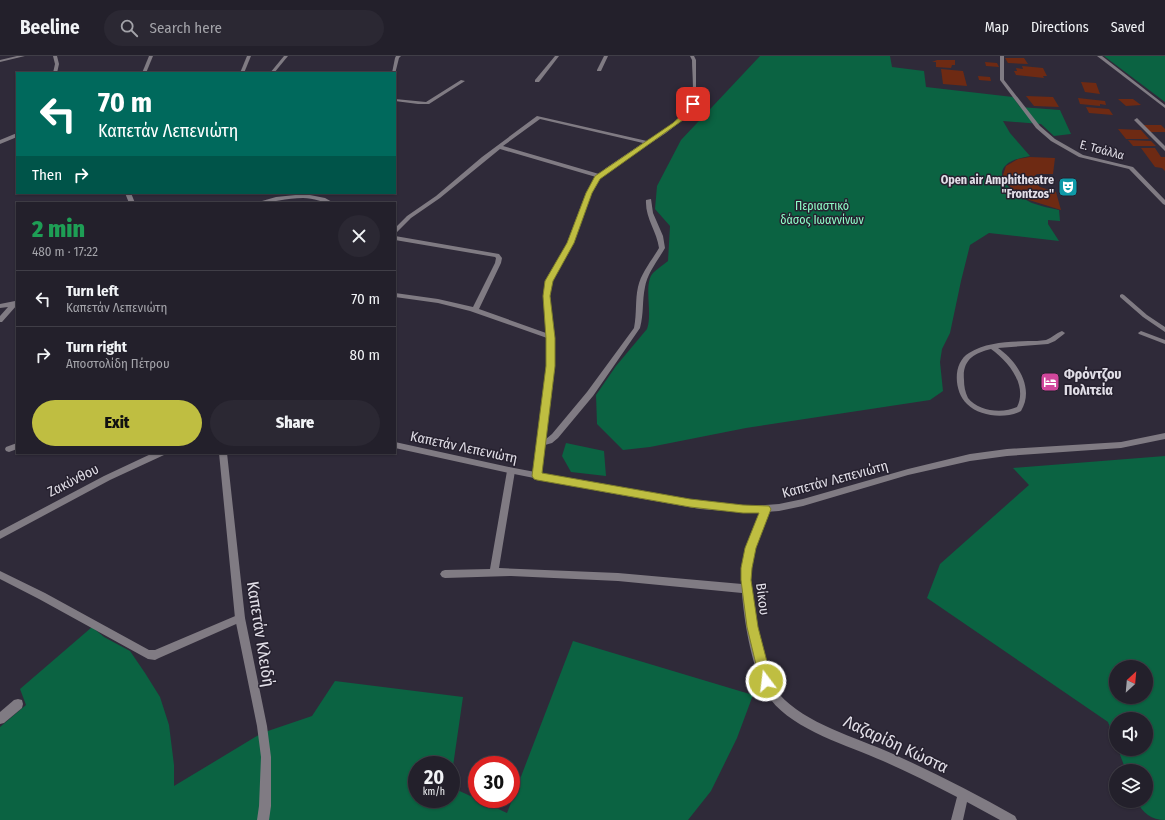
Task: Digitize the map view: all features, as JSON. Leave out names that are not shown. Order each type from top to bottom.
[{"type":"street","points":[[0,61],[22,56]]},
{"type":"street","points":[[55,56],[57,64],[55,72]]},
{"type":"street","points":[[144,72],[151,56]]},
{"type":"street","points":[[242,72],[249,56]]},
{"type":"street","points":[[273,72],[286,56]]},
{"type":"street","points":[[394,72],[397,58],[399,56]]},
{"type":"street","points":[[537,82],[557,56]]},
{"type":"street","points":[[599,70],[606,56]]},
{"type":"street","points":[[537,476],[550,374],[550,338],[546,296],[548,284],[570,243],[591,188],[600,176],[675,124],[692,108],[694,93],[694,60],[692,56]]},
{"type":"street","name":"Ε. Τσάλλα","points":[[1002,56],[1004,64],[1002,80],[1041,130],[1062,146],[1081,156],[1131,168],[1165,203]]},
{"type":"street","points":[[1099,56],[1165,107]]},
{"type":"street","points":[[396,100],[427,103],[463,81]]},
{"type":"street","points":[[396,230],[409,217],[438,197],[499,147],[539,117],[648,143]]},
{"type":"street","points":[[1137,120],[1165,149]]},
{"type":"street","points":[[0,142],[16,135]]},
{"type":"street","points":[[499,147],[600,176]]},
{"type":"street","points":[[263,202],[290,196],[321,198],[329,202]]},
{"type":"street","points":[[540,443],[549,441],[556,436],[590,394],[637,328],[640,315],[641,288],[643,281],[662,248],[660,238],[648,209],[649,200]]},
{"type":"street","points":[[396,238],[497,255],[499,258],[498,263],[475,310]]},
{"type":"street","points":[[396,295],[438,301],[475,310],[550,338]]},
{"type":"street","points":[[0,306],[16,303]]},
{"type":"street","points":[[0,320],[16,303]]},
{"type":"street","name":"Καπετάν Λεπενιώτη","points":[[396,445],[511,471],[690,503],[743,509],[766,509],[798,504],[922,468],[966,458],[985,455],[1131,443],[1165,436]]},
{"type":"street","name":"Ζακύνθου","points":[[0,535],[76,494],[159,454]]},
{"type":"street","name":"Καπετάν Κλειδή","points":[[223,454],[240,618],[262,726],[266,756],[265,806],[263,820]]},
{"type":"street","points":[[494,572],[511,471]]},
{"type":"street","name":"Βίκου","points":[[766,509],[754,535],[746,568],[747,589],[757,648],[766,681],[772,693]]},
{"type":"street","points":[[445,574],[494,572],[618,577],[747,589]]},
{"type":"street","points":[[0,575],[42,596],[148,654],[154,655],[240,618]]},
{"type":"street","name":"Λαζαρίδη Κώστα","points":[[772,693],[784,706],[812,723],[963,794],[1011,820]]},
{"type":"street","points":[[0,720],[18,704]]},
{"type":"street","points":[[957,820],[963,794]]},
{"type":"lane","points":[[1122,296],[1145,316],[1165,330]]},
{"type":"lane","points":[[992,347],[1011,362],[1019,376],[1023,400],[1019,409],[1011,412],[992,413],[978,409],[971,404],[962,391],[960,372],[963,363],[974,352],[992,347],[1047,342],[1056,338],[1062,333]]},
{"type":"lane","points":[[1141,333],[1165,342]]},
{"type":"lane","points":[[9,449],[16,446]]},
{"type":"green space","name":"Περιαστικό δάσος Ιωαννίνων","points":[[760,56],[890,56],[892,67],[924,71],[926,87],[1013,97],[1020,107],[1060,110],[1071,134],[1054,136],[1041,124],[1003,121],[1010,133],[1030,156],[1011,161],[1002,170],[1002,176],[1009,187],[1027,201],[1059,210],[1060,221],[1048,220],[1048,224],[1059,241],[989,233],[970,245],[950,333],[942,349],[940,362],[943,391],[930,400],[746,428],[650,447],[623,450],[597,424],[596,395],[616,366],[647,329],[649,322],[648,291],[650,278],[653,273],[668,261],[670,226],[655,209],[657,186],[681,140]]},
{"type":"green space","points":[[1104,56],[1165,56],[1165,102]]},
{"type":"green space","points":[[566,443],[604,451],[606,476],[571,472],[562,456]]},
{"type":"green space","points":[[1165,456],[1165,820],[1156,819],[1148,815],[1141,808],[1153,808],[1153,764],[1123,764],[1121,756],[1153,756],[1153,712],[1109,712],[1109,725],[1108,722],[927,598],[940,564],[1029,485],[1013,468]]},
{"type":"green space","points":[[92,627],[104,637],[130,651],[160,697],[169,725],[174,765],[174,786],[262,733],[312,716],[335,681],[463,697],[454,756],[408,756],[408,808],[460,808],[460,791],[468,795],[468,808],[496,808],[507,813],[509,808],[520,808],[520,779],[573,641],[753,695],[737,738],[711,791],[688,820],[0,820],[0,727],[26,705],[20,689]]},
{"type":"building","points":[[1005,58],[1024,58],[1028,64],[1008,63]]},
{"type":"building","points":[[937,60],[955,60],[955,65],[952,65],[951,68],[936,67],[936,62],[932,62]]},
{"type":"building","points":[[985,62],[997,63],[999,67],[986,66]]},
{"type":"building","points":[[1022,66],[1043,68],[1047,76],[1043,76],[1044,78],[1016,75],[1014,71],[1017,71],[1016,68],[1023,69]]},
{"type":"building","points":[[941,69],[963,71],[967,86],[943,84]]},
{"type":"building","points":[[978,76],[990,77],[991,81],[979,80]]},
{"type":"building","points":[[1081,82],[1096,83],[1100,94],[1085,92]]},
{"type":"building","points":[[1026,96],[1053,97],[1059,107],[1034,106]]},
{"type":"building","points":[[1078,98],[1105,101],[1106,105],[1100,104],[1100,106],[1080,104]]},
{"type":"building","points":[[1118,99],[1133,99],[1141,105],[1126,106]]},
{"type":"building","points":[[1086,107],[1109,109],[1113,115],[1089,113]]},
{"type":"building","points":[[1142,125],[1161,125],[1165,129],[1165,132],[1150,132]]},
{"type":"building","points":[[1118,129],[1141,130],[1149,139],[1126,139]]},
{"type":"building","points":[[1128,140],[1151,141],[1156,146],[1133,146]]},
{"type":"building","points":[[1141,148],[1155,148],[1161,157],[1165,157],[1165,171],[1162,168],[1155,167]]},
{"type":"building","points":[[1030,157],[1055,158],[1053,174],[1037,174],[1032,180],[1040,187],[1056,192],[1061,210],[1029,200],[1015,192],[1007,183],[1003,175],[1006,166],[1018,159]]},
{"type":"place","name":"Open air Amphitheatre \"Frontzos\"","points":[[1068,187]]},
{"type":"place","name":"Φρόντζου Πολιτεία","points":[[1050,382]]},
{"type":"route","points":[[693,104],[688,113],[675,124],[603,173],[598,178],[589,193],[570,243],[549,281],[546,296],[549,320],[551,366],[543,417],[537,476],[690,503],[743,509],[766,509],[754,535],[750,548],[746,568],[746,580],[752,627],[766,681]]}]
